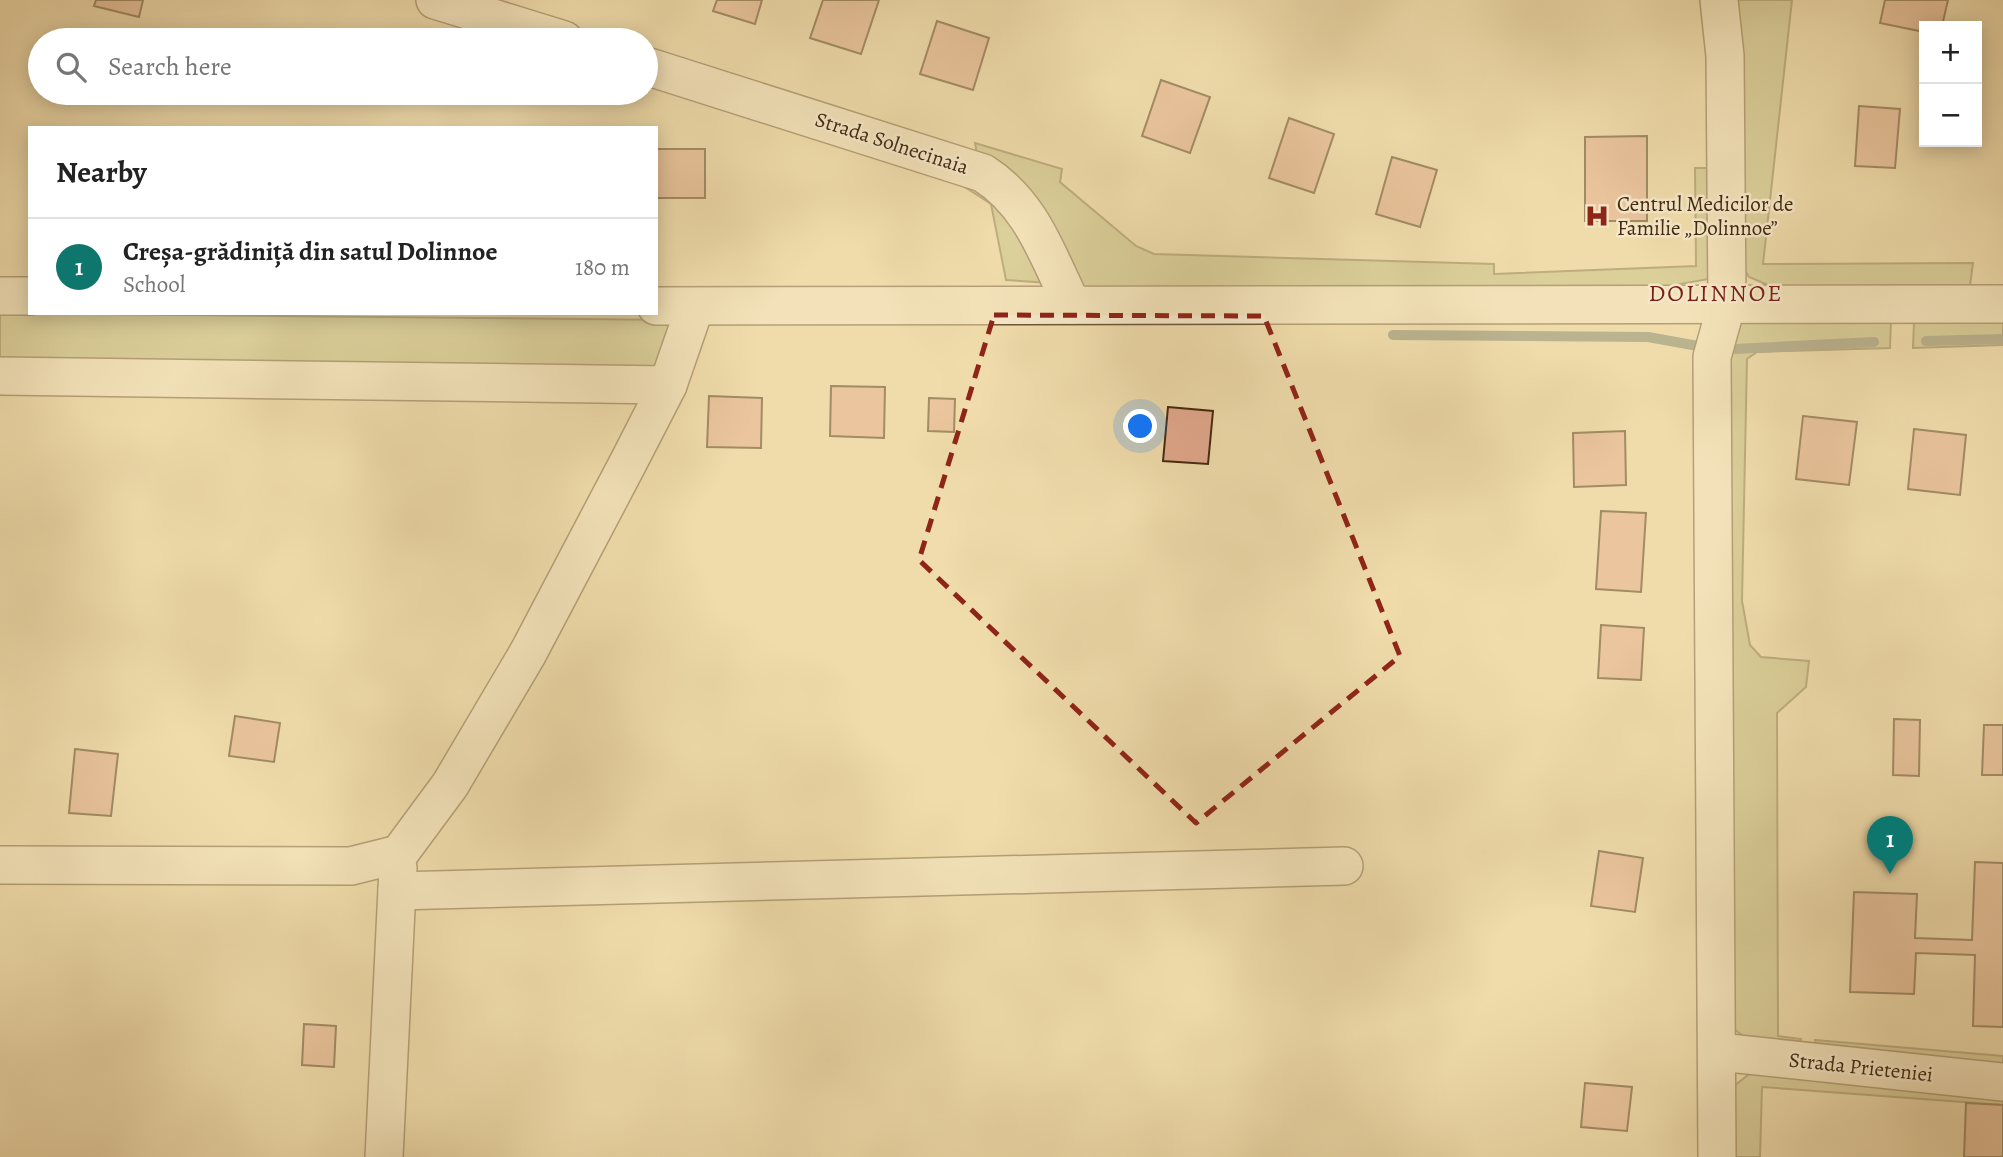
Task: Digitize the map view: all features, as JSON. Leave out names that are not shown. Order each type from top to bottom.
[{"type":"street","points":[[435,0],[525,28]]},
{"type":"street","points":[[1717,1157],[1719,1052],[1712,357],[1727,303],[1725,55],[1720,0]]},
{"type":"street","name":"Strada Solnecinaia","points":[[658,70],[983,173],[1004,186],[1024,208],[1072,305]]},
{"type":"street","points":[[0,296],[28,296]]},
{"type":"street","points":[[658,306],[2003,304]]},
{"type":"street","points":[[384,1157],[399,854],[450,785],[528,653],[668,385],[695,307]]},
{"type":"street","points":[[0,376],[668,385]]},
{"type":"street","points":[[0,865],[351,866],[399,854]]},
{"type":"street","points":[[397,891],[1344,866]]},
{"type":"street","name":"Strada Prieteniei","points":[[1719,1052],[2003,1082]]},
{"type":"highlighted area","points":[[994,315],[1264,316],[1400,656],[1196,823],[919,560]]},
{"type":"shaded area","points":[[1727,0],[1792,0],[1763,264],[1973,263],[1970,286],[1775,288],[1749,277],[1743,267]]},
{"type":"shaded area","points":[[975,143],[1062,169],[1060,182],[1136,246],[1154,254],[1494,264],[1494,274],[1696,266],[1695,168],[1716,168],[1714,278],[1642,291],[1092,294],[1074,282],[978,160]]},
{"type":"shaded area","points":[[957,182],[985,185],[1051,283],[1006,280],[991,204]]},
{"type":"shaded area","points":[[0,313],[677,320],[660,373],[0,365]]},
{"type":"shaded area","points":[[1743,319],[1891,319],[1890,348],[1757,352],[1747,359],[1742,601],[1750,645],[1761,657],[1809,661],[1806,687],[1777,713],[1778,1036],[1801,1039],[1797,1051],[1753,1043],[1727,1024],[1725,359],[1732,334]]},
{"type":"shaded area","points":[[2003,321],[2003,345],[1913,348],[1914,322]]},
{"type":"shaded area","points":[[1815,1040],[2003,1056],[2003,1072],[1817,1053]]},
{"type":"shaded area","points":[[1757,1068],[2003,1092],[2003,1105],[1762,1087],[1760,1157],[1727,1157],[1730,1089]]},
{"type":"building","points":[[96,0],[143,0],[139,17],[94,6]]},
{"type":"building","points":[[717,0],[762,0],[755,24],[713,11]]},
{"type":"building","points":[[823,0],[879,0],[861,54],[810,38]]},
{"type":"building","points":[[1885,0],[1948,0],[1943,21],[1919,21],[1919,31],[1880,23]]},
{"type":"building","points":[[937,21],[989,38],[973,90],[920,74]]},
{"type":"building","points":[[1161,80],[1210,97],[1190,153],[1142,136]]},
{"type":"building","points":[[1859,106],[1900,109],[1895,168],[1855,166]]},
{"type":"building","points":[[1289,118],[1334,134],[1314,193],[1269,178]]},
{"type":"building","points":[[1647,136],[1647,221],[1585,221],[1585,137]]},
{"type":"building","points":[[658,149],[705,149],[705,198],[658,198]]},
{"type":"building","points":[[1392,157],[1437,170],[1420,227],[1376,214]]},
{"type":"building","points":[[831,386],[885,387],[884,438],[830,436]]},
{"type":"building","points":[[709,396],[762,398],[761,448],[707,447]]},
{"type":"building","points":[[929,398],[955,399],[954,432],[928,431]]},
{"type":"building","points":[[1168,407],[1213,411],[1208,464],[1163,461]]},
{"type":"building","points":[[1803,416],[1857,422],[1849,485],[1796,479]]},
{"type":"building","points":[[1914,429],[1966,435],[1960,495],[1908,489]]},
{"type":"building","points":[[1625,431],[1626,485],[1574,487],[1573,433]]},
{"type":"building","points":[[1601,511],[1646,513],[1641,592],[1596,589]]},
{"type":"building","points":[[1601,625],[1644,628],[1641,680],[1598,678]]},
{"type":"building","points":[[235,716],[280,723],[274,762],[229,756]]},
{"type":"building","points":[[1894,719],[1920,720],[1919,776],[1893,775]]},
{"type":"building","points":[[1984,725],[2003,725],[2003,775],[1982,775]]},
{"type":"building","points":[[75,749],[118,754],[111,816],[69,813]]},
{"type":"building","points":[[1599,851],[1643,858],[1635,912],[1591,906]]},
{"type":"building","points":[[1975,862],[2003,863],[2003,1027],[1973,1026],[1975,955],[1916,953],[1914,994],[1850,992],[1854,892],[1917,894],[1915,938],[1972,940]]},
{"type":"building","points":[[304,1024],[336,1026],[334,1067],[302,1065]]},
{"type":"building","points":[[1585,1083],[1632,1087],[1627,1131],[1581,1127]]},
{"type":"building","points":[[1966,1103],[2003,1105],[2003,1157],[1964,1157]]},
{"type":"waterway","points":[[1393,335],[1648,337],[1698,346]]},
{"type":"waterway","points":[[1926,341],[2003,339]]},
{"type":"waterway","points":[[1735,349],[1874,342]]},
{"type":"place","name":"Centrul Medicilor de Familie „Dolinnoe”","points":[[1597,216]]},
{"type":"place","name":"Creșa-grădiniță din satul Dolinnoe","points":[[1890,874]]},
{"type":"district","name":"DOLINNOE","points":[[1716,293]]}]
